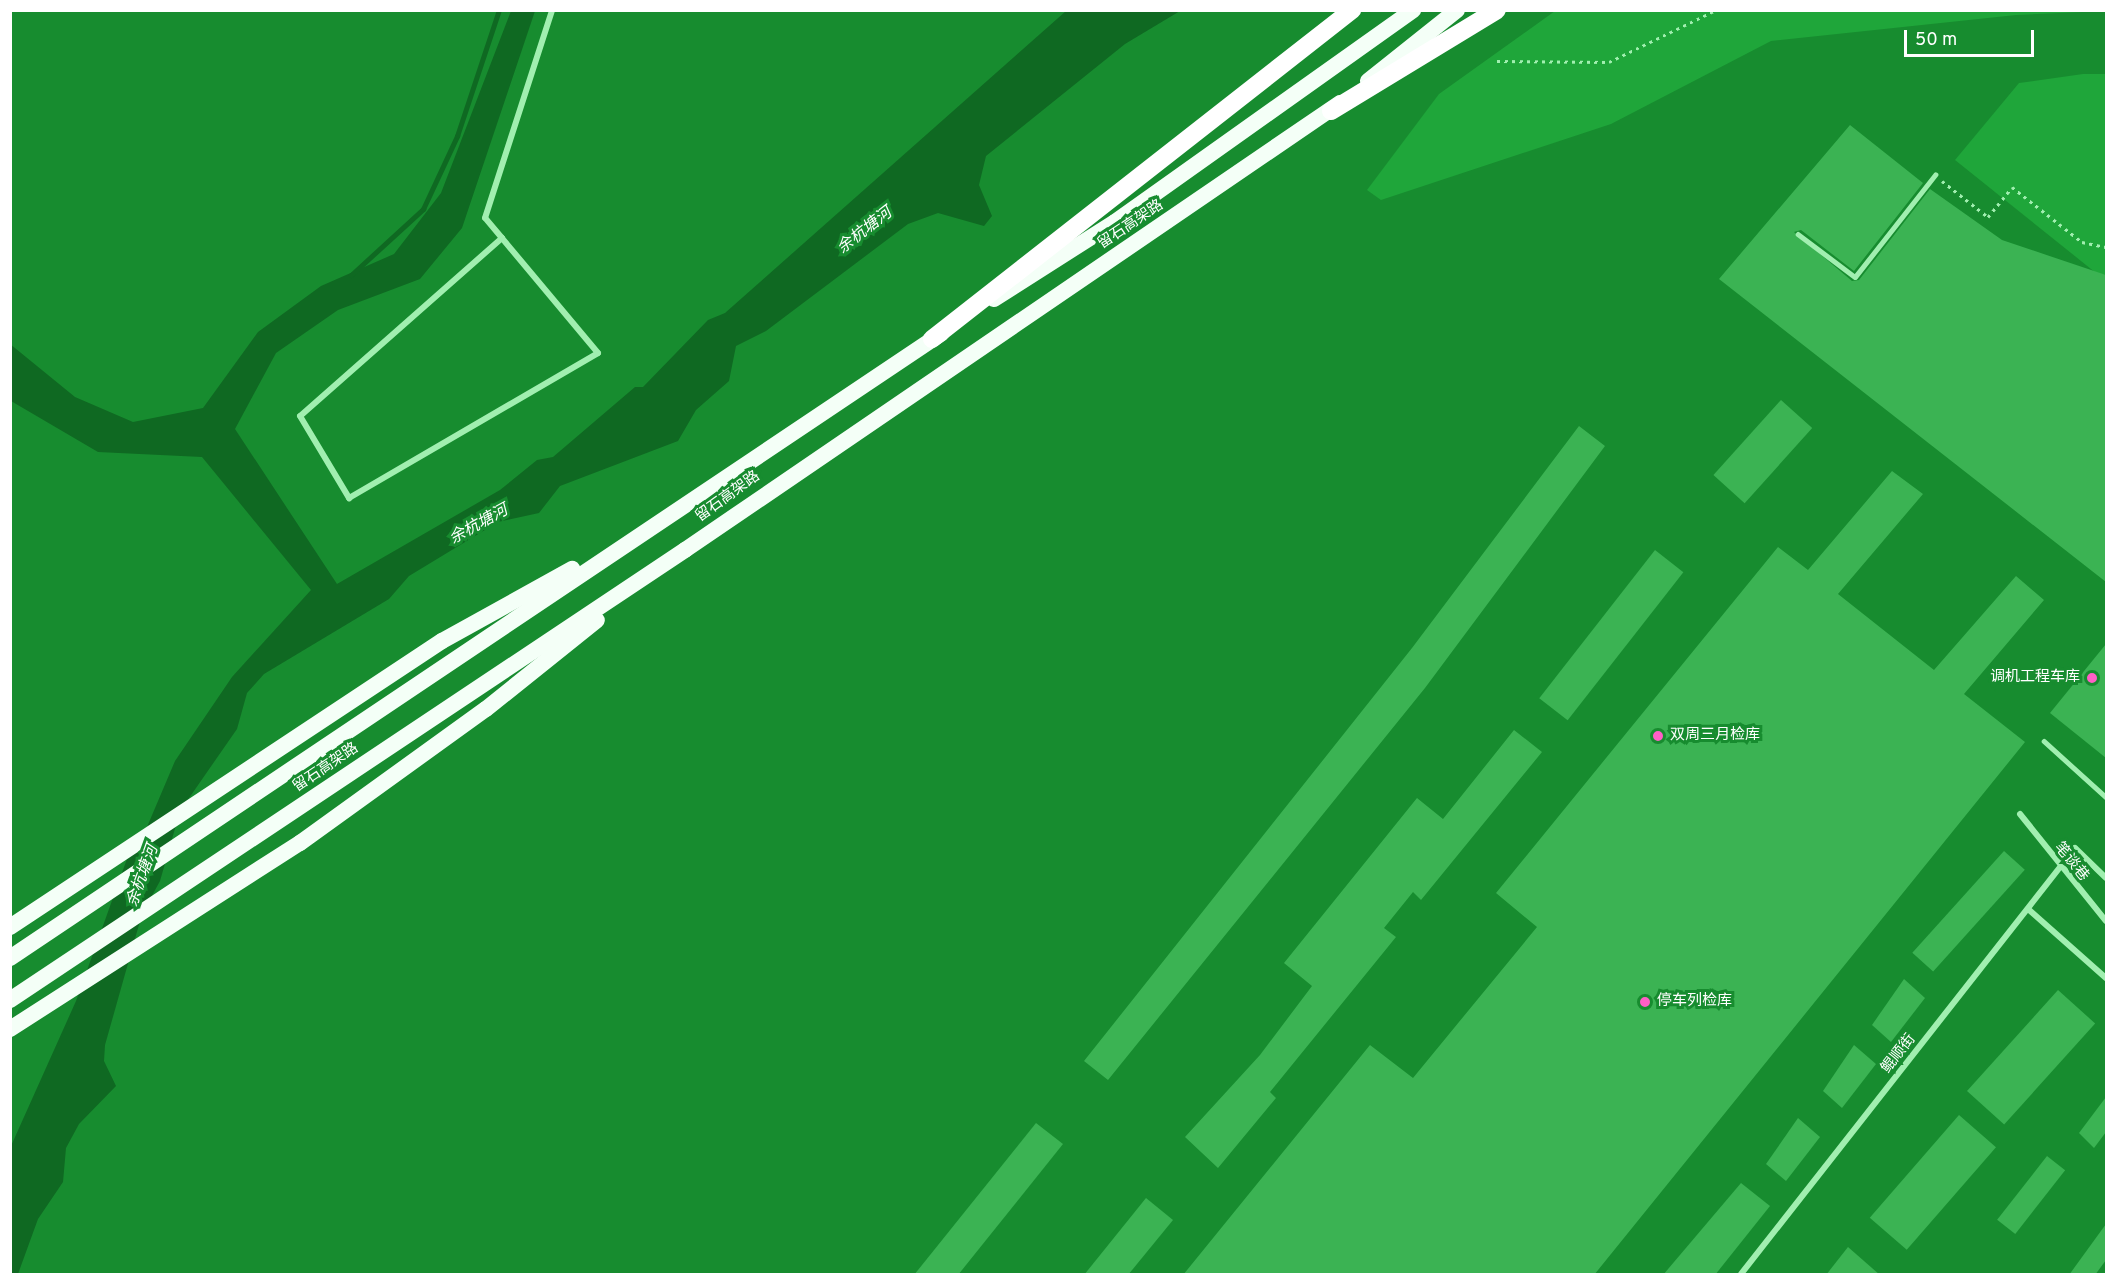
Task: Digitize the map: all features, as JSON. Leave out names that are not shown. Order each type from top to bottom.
[{"type":"highway","points":[[932,339],[1352,10]]},
{"type":"highway","name":"留石高架路","points":[[10,958],[932,339],[1115,222],[1413,10]]},
{"type":"highway","name":"留石高架路","points":[[10,1000],[684,550],[1330,111],[1457,10]]},
{"type":"highway","points":[[1330,111],[1497,10]]},
{"type":"highway","points":[[10,927],[442,641],[673,514]]},
{"type":"highway","points":[[10,1029],[300,843],[486,709],[684,550]]},
{"type":"street","points":[[502,238],[300,416],[349,498],[598,353],[502,238],[485,218],[552,10]]},
{"type":"street","name":"笔谈巷","points":[[2020,814],[2106,921]]},
{"type":"street","name":"笔谈巷","points":[[2075,848],[2106,878]]},
{"type":"street","name":"鲲顺街","points":[[1741,1275],[2075,848]]},
{"type":"street","points":[[2028,909],[2106,978]]},
{"type":"lane","points":[[1798,234],[1855,277],[1935,175]]},
{"type":"lane","points":[[2044,741],[2106,797]]},
{"type":"path","points":[[1497,62],[1609,62],[1716,10]]},
{"type":"path","points":[[1935,175],[1988,217],[2012,187],[2082,242],[2106,247]]},
{"type":"shaded area","points":[[2106,10],[2016,15],[1771,41],[1611,124],[1381,200],[1367,190],[1439,94],[1555,11]]},
{"type":"shaded area","points":[[2083,74],[2106,74],[2106,275],[2096,273],[1955,160],[2019,83]]},
{"type":"water","name":"余杭塘河","points":[[511,11],[535,11],[462,228],[420,279],[338,310],[276,353],[235,429],[337,584],[500,490],[537,460],[553,457],[635,387],[643,387],[708,320],[725,313],[1066,11],[1180,11],[1125,44],[986,156],[979,185],[992,216],[984,226],[938,213],[908,224],[766,331],[736,346],[729,381],[696,410],[678,441],[560,486],[539,513],[498,522],[409,576],[389,599],[264,674],[247,693],[237,729],[180,811],[160,881],[142,914],[105,1045],[104,1061],[116,1086],[79,1124],[66,1148],[63,1182],[38,1219],[18,1274],[11,1274],[11,1146],[76,1001],[128,856],[147,827],[175,761],[232,677],[311,590],[202,457],[98,452],[11,401],[10,344],[75,397],[133,422],[203,408],[258,332],[321,286],[394,254],[441,193]]},
{"type":"building","points":[[1850,125],[1923,183],[1854,271],[1801,230],[1794,232],[1852,281],[1859,280],[1930,189],[2002,240],[2106,275],[2106,582],[1719,279]]},
{"type":"building","points":[[1781,400],[1812,428],[1745,503],[1713,475]]},
{"type":"building","points":[[1579,426],[1605,446],[1425,688],[1108,1080],[1084,1061],[1412,648]]},
{"type":"building","name":"停车列检库","points":[[1892,471],[1923,494],[1838,594],[1934,670],[2016,576],[2044,600],[1964,694],[2025,742],[1594,1275],[1183,1275],[1370,1045],[1413,1078],[1537,927],[1496,893],[1778,547],[1808,570]]},
{"type":"building","points":[[1655,550],[1683,572],[1568,720],[1539,698]]},
{"type":"building","name":"调机工程车库","points":[[2106,644],[2106,758],[2050,713]]},
{"type":"building","points":[[1514,730],[1542,752],[1421,900],[1413,892],[1384,928],[1396,937],[1270,1092],[1276,1098],[1218,1168],[1185,1137],[1260,1055],[1312,986],[1284,963],[1417,798],[1443,819]]},
{"type":"building","points":[[2004,851],[2025,870],[1933,972],[1912,953]]},
{"type":"building","points":[[1904,979],[1925,998],[1891,1042],[1872,1025]]},
{"type":"building","points":[[2058,990],[2095,1023],[2004,1125],[1967,1091]]},
{"type":"building","points":[[1854,1045],[1876,1064],[1842,1108],[1823,1091]]},
{"type":"building","points":[[2106,1097],[2106,1132],[2094,1148],[2079,1133]]},
{"type":"building","points":[[1959,1115],[1996,1147],[1907,1250],[1870,1218]]},
{"type":"building","points":[[1798,1118],[1820,1137],[1786,1181],[1766,1164]]},
{"type":"building","points":[[1036,1123],[1063,1144],[958,1275],[914,1275]]},
{"type":"building","points":[[2047,1156],[2065,1170],[2015,1234],[1997,1220]]},
{"type":"building","points":[[1741,1183],[1770,1206],[1715,1275],[1663,1275]]},
{"type":"building","points":[[1146,1198],[1173,1220],[1128,1275],[1084,1275]]},
{"type":"building","points":[[2106,1224],[2106,1260],[2095,1275],[2069,1275]]},
{"type":"building","points":[[1848,1247],[1880,1275],[1826,1275]]},
{"type":"waterway","points":[[351,275],[423,209],[457,136],[499,10]]},
{"type":"place","name":"调机工程车库","points":[[2092,678]]},
{"type":"place","name":"双周三月检库","points":[[1658,736]]},
{"type":"place","name":"停车列检库","points":[[1645,1002]]}]
